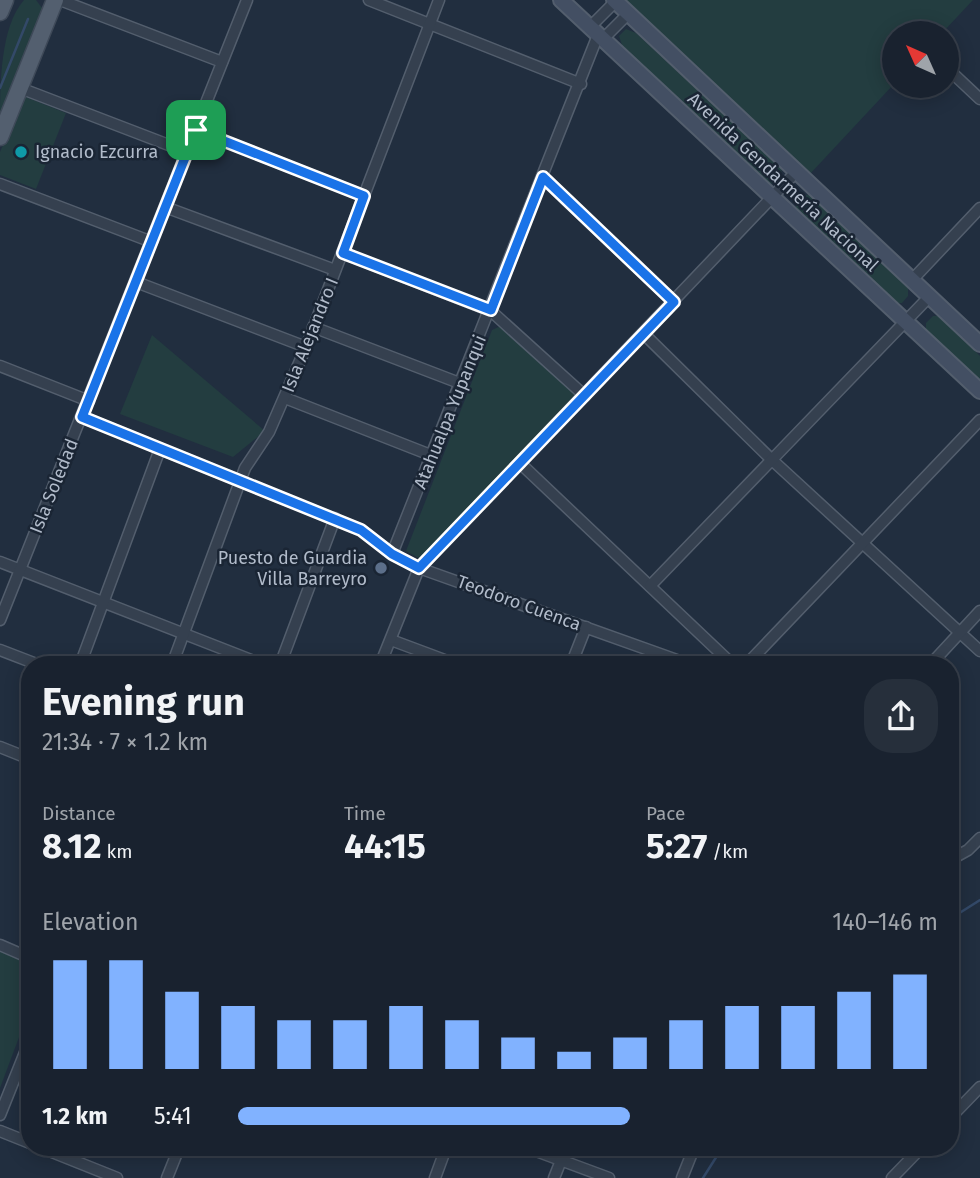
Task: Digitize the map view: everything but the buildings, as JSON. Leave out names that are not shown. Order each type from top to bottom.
[{"type":"main road","points":[[0,12],[5,0]]},
{"type":"main road","points":[[0,137],[55,0]]},
{"type":"street","points":[[61,0],[222,62]]},
{"type":"street","name":"Isla Soledad","points":[[0,620],[247,0]]},
{"type":"street","points":[[369,0],[581,84]]},
{"type":"street","name":"Isla Alejandro I","points":[[175,656],[241,481],[285,398],[306,347],[439,0]]},
{"type":"street","name":"Avenida Gendarmería Nacional","points":[[561,0],[980,391]]},
{"type":"street","points":[[597,34],[615,1]]},
{"type":"street","name":"Avenida Gendarmería Nacional","points":[[615,1],[980,344]]},
{"type":"street","points":[[597,34],[628,14]]},
{"type":"street","name":"Atahualpa Yupanqui","points":[[392,554],[581,84],[597,34]]},
{"type":"street","points":[[959,79],[980,99]]},
{"type":"street","points":[[20,88],[187,152]]},
{"type":"street","points":[[196,130],[364,196]]},
{"type":"street","points":[[384,656],[419,568],[521,464],[796,172]]},
{"type":"street","points":[[543,177],[674,302]]},
{"type":"street","points":[[0,184],[152,242]]},
{"type":"street","points":[[165,207],[335,270]]},
{"type":"street","points":[[912,280],[980,208]]},
{"type":"street","points":[[343,253],[491,310],[585,396]]},
{"type":"street","points":[[136,282],[306,347]]},
{"type":"street","points":[[650,586],[929,296]]},
{"type":"street","points":[[313,327],[462,384]]},
{"type":"street","points":[[644,334],[771,459],[864,541],[980,651]]},
{"type":"street","points":[[0,366],[89,401]]},
{"type":"street","points":[[285,398],[433,456]]},
{"type":"street","name":"Teodoro Cuenca","points":[[82,417],[335,518],[361,530],[392,554],[419,568],[666,656]]},
{"type":"street","points":[[755,656],[980,421]]},
{"type":"street","points":[[83,656],[160,449]]},
{"type":"street","points":[[521,464],[724,656]]},
{"type":"street","points":[[283,656],[335,518]]},
{"type":"street","points":[[0,562],[241,656]]},
{"type":"street","points":[[938,656],[980,611]]},
{"type":"street","points":[[574,656],[586,627]]},
{"type":"street","points":[[391,640],[434,656]]},
{"type":"street","points":[[0,650],[21,658]]},
{"type":"street","points":[[0,747],[21,755]]},
{"type":"street","points":[[959,854],[980,838]]},
{"type":"street","points":[[0,945],[21,954]]},
{"type":"street","points":[[0,1115],[21,1062]]},
{"type":"street","points":[[959,1109],[980,1087]]},
{"type":"street","points":[[0,1131],[21,1139]]},
{"type":"street","points":[[62,1156],[117,1178]]},
{"type":"street","points":[[167,1178],[175,1156]]},
{"type":"street","points":[[435,1178],[443,1156]]},
{"type":"street","points":[[550,1156],[609,1178]]},
{"type":"street","points":[[554,1178],[562,1156]]},
{"type":"street","points":[[682,1178],[691,1156]]},
{"type":"street","points":[[892,1178],[910,1156]]},
{"type":"green space","points":[[24,0],[36,0],[42,8],[41,19],[0,122],[1,74],[6,41],[16,11]]},
{"type":"green space","points":[[615,0],[973,0],[953,21],[882,21],[882,97],[809,175]]},
{"type":"green space","points":[[626,29],[636,33],[781,168],[782,176],[775,184],[768,183],[622,45],[619,36]]},
{"type":"green space","points":[[23,96],[66,113],[36,189],[0,175],[0,152]]},
{"type":"green space","points":[[803,195],[810,195],[908,287],[908,296],[902,303],[895,303],[796,209],[796,202]]},
{"type":"green space","points":[[933,316],[940,316],[980,356],[980,382],[926,330],[926,323]]},
{"type":"green space","points":[[503,325],[577,395],[422,560],[406,551],[492,330]]},
{"type":"green space","points":[[152,335],[265,431],[233,457],[120,414]]},
{"type":"green space","points":[[0,951],[21,959],[21,1032],[0,1088]]},
{"type":"waterway","points":[[0,88],[28,19]]},
{"type":"waterway","points":[[959,913],[980,900]]},
{"type":"waterway","points":[[703,1178],[717,1156]]},
{"type":"place","name":"Ignacio Ezcurra","points":[[21,152]]},
{"type":"place","name":"Puesto de Guardia Villa Barreyro","points":[[381,568]]},
{"type":"route","points":[[196,130],[364,196],[343,253],[491,310],[543,177],[674,302],[419,568],[392,554],[361,530],[335,518],[82,417],[196,130]]}]
